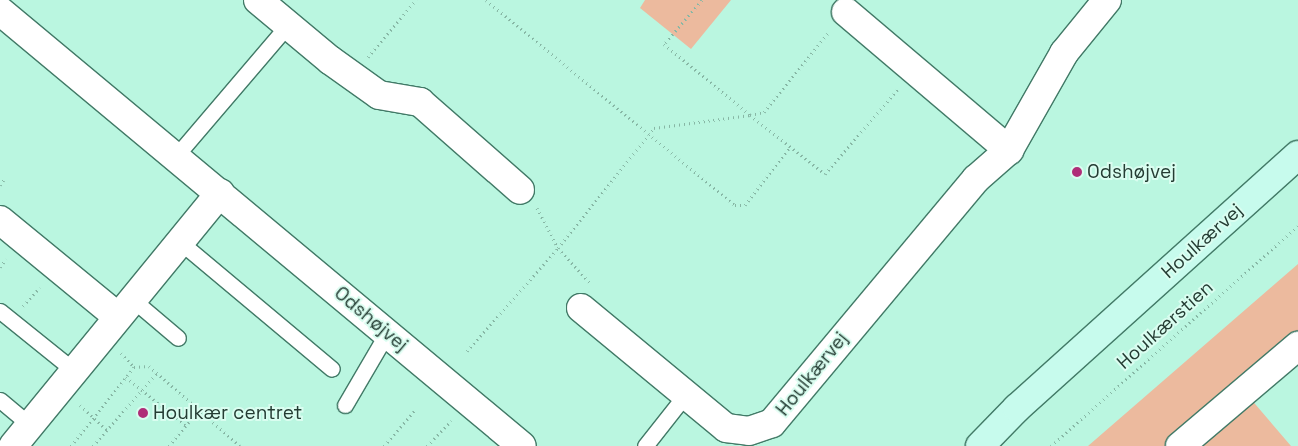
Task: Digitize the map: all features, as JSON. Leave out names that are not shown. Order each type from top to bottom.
[{"type":"street","points":[[258,0],[379,95],[420,102],[520,190]]},
{"type":"street","name":"Houlkærvej","points":[[587,297],[686,394],[726,428],[749,431],[772,424],[976,179],[1009,150],[1038,94],[1064,54],[1108,0]]},
{"type":"street","name":"Odshøjvej","points":[[0,11],[522,446]]},
{"type":"street","points":[[846,12],[1009,150]]},
{"type":"street","name":"Houlkærvej","points":[[980,446],[1017,408],[1298,155]]},
{"type":"street","points":[[13,446],[69,380],[124,307],[220,193]]},
{"type":"street","points":[[0,220],[57,267],[124,307]]},
{"type":"street","points":[[1180,446],[1298,346]]},
{"type":"street","name":"Houlkærvej","points":[[966,446],[1017,408]]},
{"type":"lane","points":[[176,156],[288,25]]},
{"type":"lane","points":[[180,241],[332,369]]},
{"type":"lane","points":[[124,307],[178,338]]},
{"type":"lane","points":[[6,315],[69,380]]},
{"type":"lane","points":[[345,406],[387,333]]},
{"type":"lane","points":[[644,446],[686,394]]},
{"type":"lane","points":[[0,400],[30,424]]},
{"type":"path","points":[[352,75],[416,0]]},
{"type":"path","points":[[702,0],[664,44],[825,174],[914,70]]},
{"type":"path","points":[[488,1],[648,135],[740,208],[790,147]]},
{"type":"path","points":[[467,350],[558,248],[654,128],[764,112],[846,12]]},
{"type":"path","points":[[0,185],[6,178]]},
{"type":"path","points":[[520,190],[540,211],[558,248],[587,297]]},
{"type":"path","name":"Houlkærstien","points":[[1051,446],[1298,226]]},
{"type":"path","points":[[6,315],[57,267]]},
{"type":"path","points":[[70,446],[134,368],[149,366],[240,446]]},
{"type":"path","points":[[93,446],[157,373]]},
{"type":"path","points":[[126,377],[186,426]]},
{"type":"path","points":[[69,380],[95,417],[107,430]]},
{"type":"path","points":[[427,446],[469,401]]},
{"type":"path","points":[[384,446],[416,409]]},
{"type":"path","points":[[169,446],[199,410]]},
{"type":"shaded area","points":[[645,0],[731,0],[691,49],[640,8]]},
{"type":"shaded area","points":[[1298,264],[1298,331],[1238,384],[1291,446],[1088,446]]},
{"type":"place","name":"Odshøjvej","points":[[1077,172]]},
{"type":"place","name":"Houlkær centret","points":[[143,413]]}]
